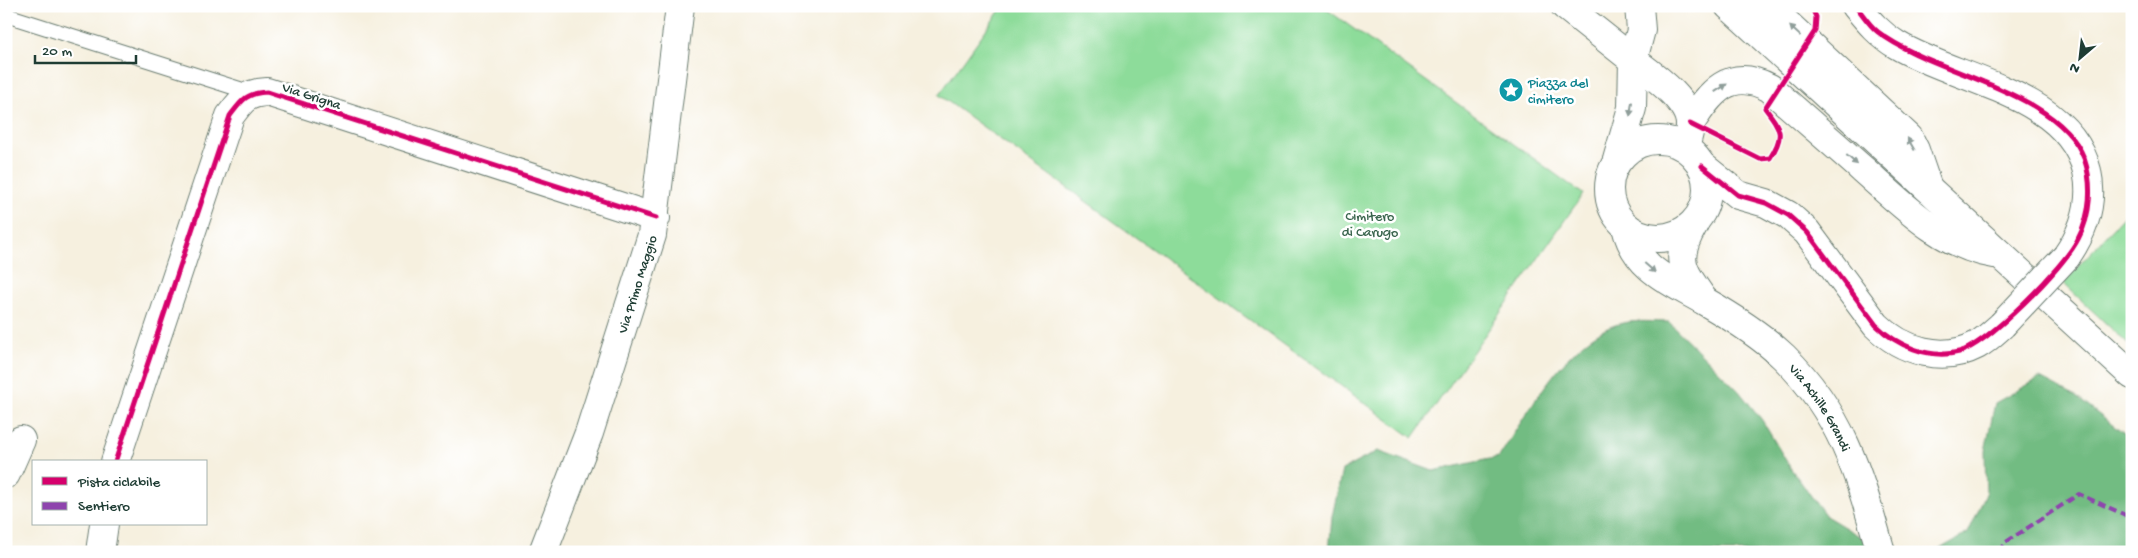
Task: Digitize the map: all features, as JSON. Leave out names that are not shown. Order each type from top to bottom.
[{"type":"street","name":"Via Primo Maggio","points":[[543,552],[605,386],[656,218],[680,6]]},
{"type":"street","points":[[1565,6],[1659,80],[1673,94],[1685,111],[1692,146],[1708,192],[1699,215]]},
{"type":"street","points":[[1639,6],[1641,30],[1633,60],[1632,108],[1608,188],[1610,202],[1616,216],[1626,227],[1639,235],[1653,239],[1668,238],[1682,233],[1699,215],[1722,198],[1738,195],[1766,203],[1780,211],[1807,232],[1876,325],[1887,336],[1902,344],[1939,355],[1959,352],[1978,344],[2002,326],[2066,257],[2078,239],[2086,217],[2090,188],[2084,158],[2066,130],[2053,117],[2022,100],[1898,46],[1876,31],[1856,6]]},
{"type":"street","points":[[1729,6],[2132,375]]},
{"type":"street","points":[[1768,6],[1909,138],[1916,150],[1928,189]]},
{"type":"street","points":[[1692,146],[1702,106],[1721,85],[1746,80],[1758,82],[1770,88],[1928,225],[1961,244],[1979,251],[2000,255]]},
{"type":"street","name":"Via Grigna","points":[[252,93],[267,92],[656,218]]},
{"type":"street","points":[[115,460],[230,116],[240,103],[252,93]]},
{"type":"street","points":[[1617,160],[1628,149],[1642,142],[1656,139],[1692,146],[1738,195]]},
{"type":"street","name":"Via Achille Grandi","points":[[1699,215],[1683,242],[1682,264],[1686,275],[1706,302]]},
{"type":"street","name":"Via Achille Grandi","points":[[1626,227],[1634,251],[1652,270],[1706,302],[1783,356],[1813,389],[1839,427],[1853,460],[1881,552]]},
{"type":"street","points":[[6,474],[21,440]]},
{"type":"street","points":[[100,552],[104,526]]},
{"type":"lane","name":"Via Grigna","points":[[6,15],[252,93]]},
{"type":"green space","name":"Cimitero di Carugo","points":[[1003,6],[1322,6],[1583,194],[1413,438],[939,95]]},
{"type":"green space","points":[[2132,207],[2132,348],[2063,283]]},
{"type":"green space","points":[[1640,321],[1669,322],[1738,390],[1762,420],[1791,469],[1826,516],[1886,552],[1329,552],[1332,517],[1342,470],[1378,451],[1433,471],[1499,457],[1551,378],[1567,359],[1585,343],[1603,330],[1623,323]]},
{"type":"green space","points":[[2040,378],[2076,397],[2132,440],[2132,552],[1934,552],[1968,533],[1986,494],[1985,451],[1995,403]]},
{"type":"marked path","points":[[2000,552],[2006,542],[2079,494],[2132,518]]},
{"type":"cycle path","points":[[1690,124],[1760,159],[1770,158],[1778,143],[1779,132],[1775,121],[1765,108],[1815,31],[1816,17],[1811,6]]},
{"type":"cycle path","points":[[1702,166],[1738,195],[1766,203],[1788,215],[1807,232],[1876,325],[1893,339],[1914,349],[1936,354],[1948,354],[1959,352],[1972,346],[2006,320],[2042,285],[2058,267],[2078,239],[2088,210],[2089,178],[2087,168],[2084,158],[2070,135],[2049,116],[2022,100],[1902,47],[1875,30],[1856,6]]},
{"type":"cycle path","points":[[116,460],[230,116],[241,102],[249,96],[267,92],[656,218]]},
{"type":"place","name":"Piazza del cimitero","points":[[1511,90]]}]
